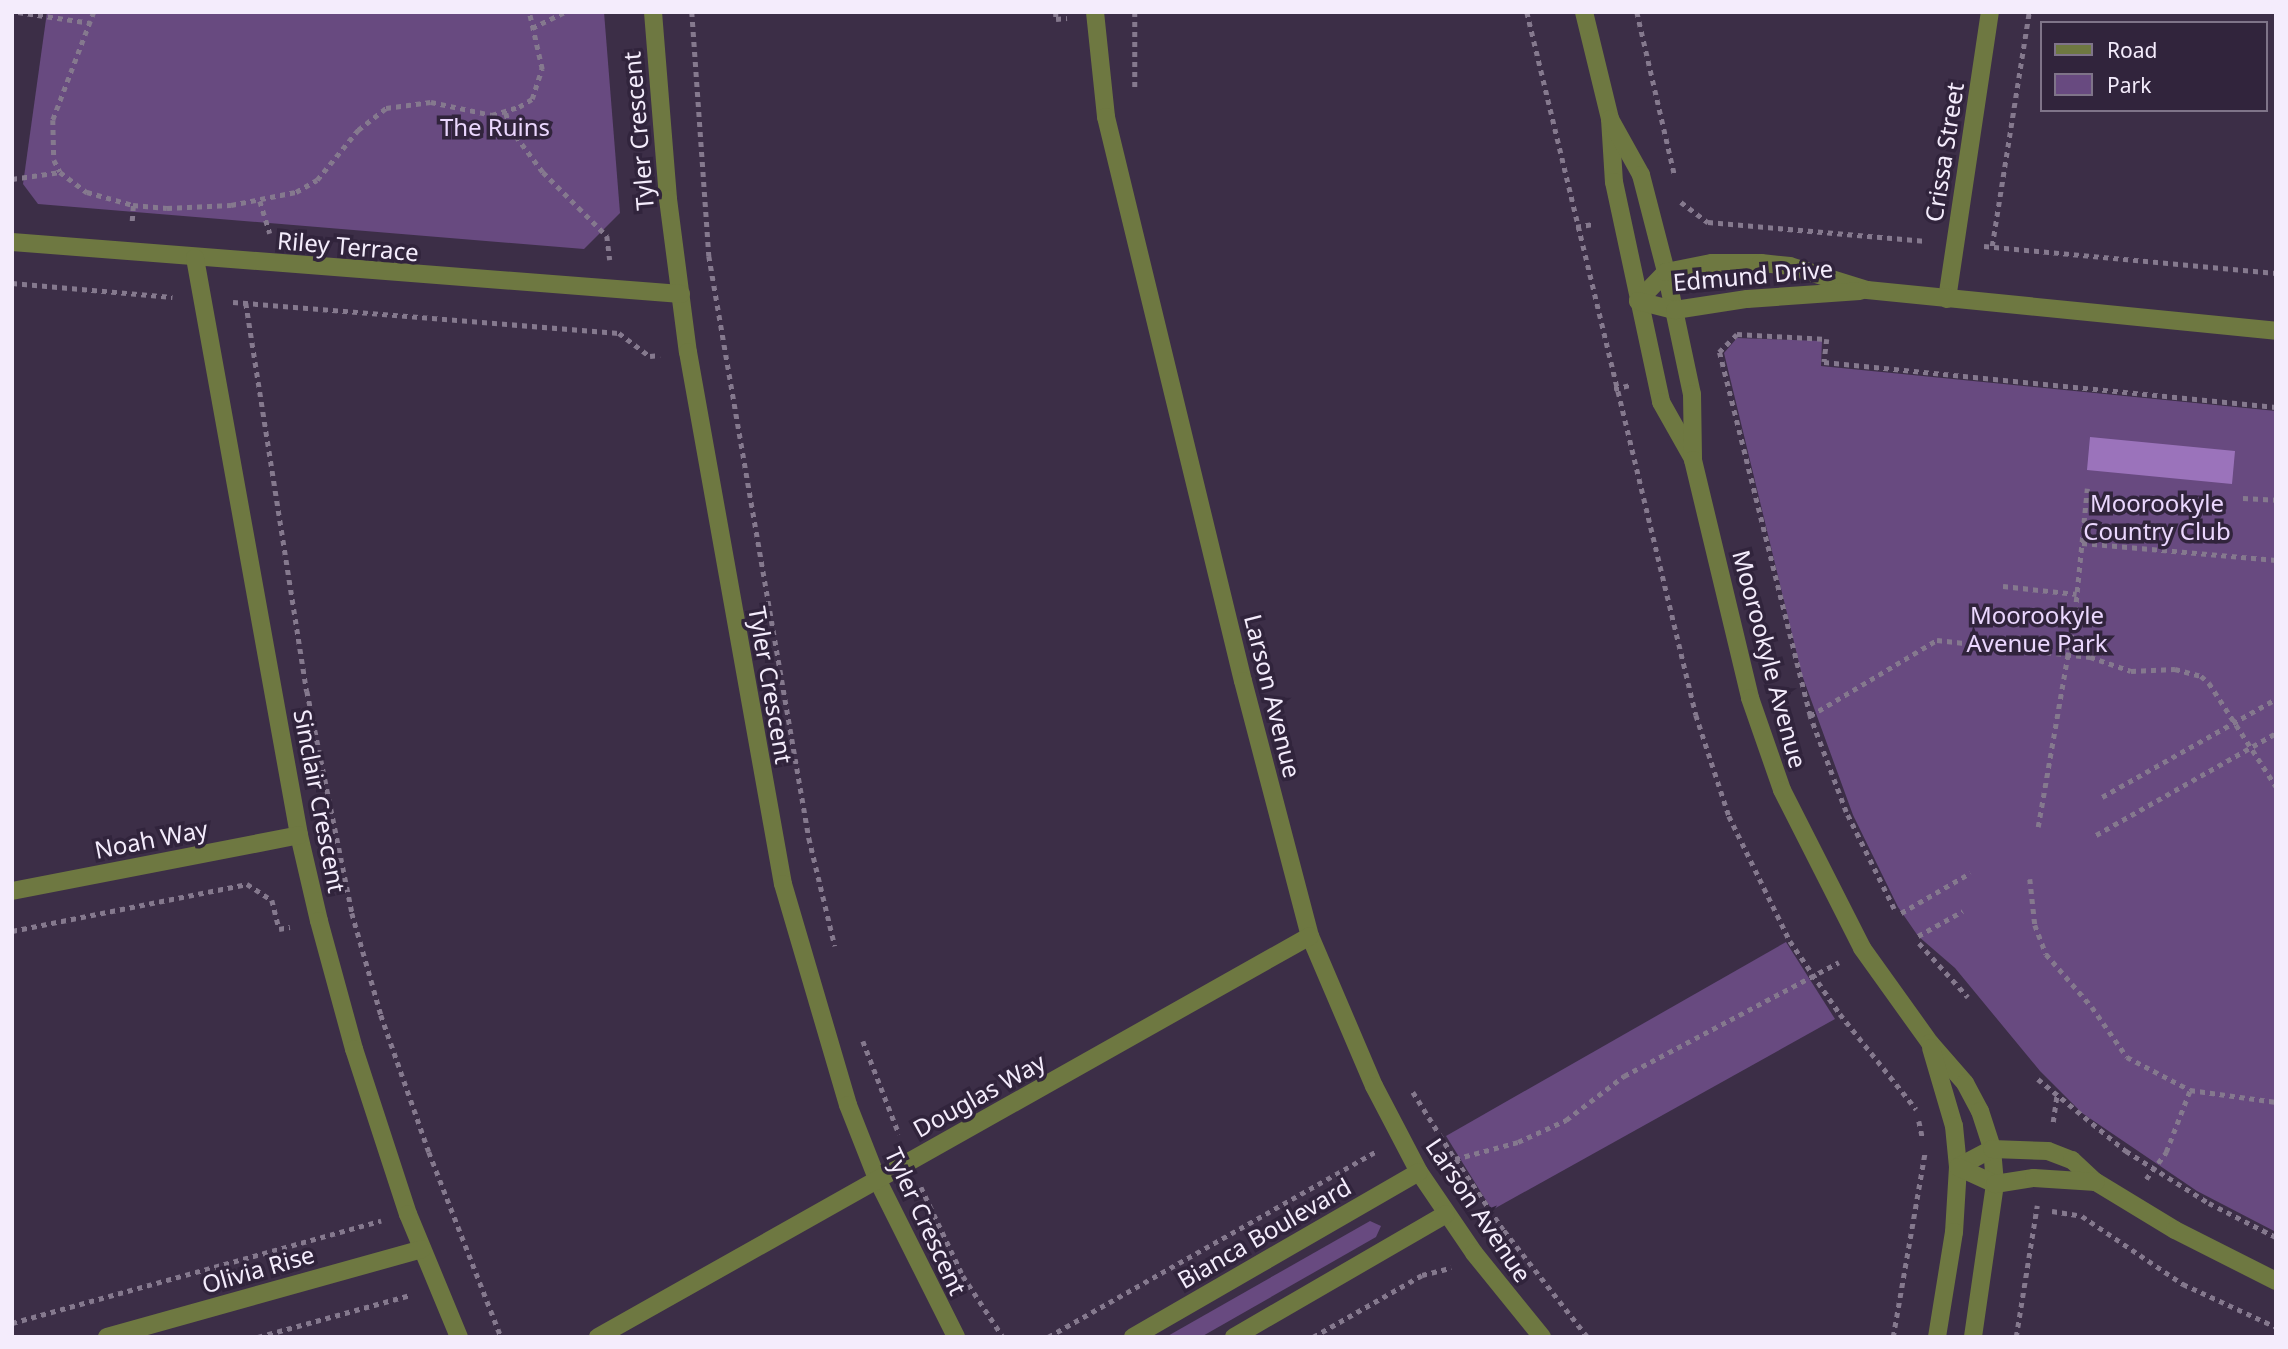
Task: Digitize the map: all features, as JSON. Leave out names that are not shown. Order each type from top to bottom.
[{"type":"street","name":"Tyler Crescent","points":[[653,12],[667,200],[688,352],[783,884],[827,1045],[878,1181],[956,1337]]},
{"type":"street","name":"Larson Avenue","points":[[1095,12],[1106,117],[1242,681],[1310,936],[1419,1172],[1474,1253],[1542,1337]]},
{"type":"street","name":"Moorookyle Avenue","points":[[1584,12],[1609,119],[1614,182],[1661,402],[1693,460]]},
{"type":"street","name":"Crissa Street","points":[[1947,299],[1990,12]]},
{"type":"street","name":"Moorookyle Avenue","points":[[1609,119],[1641,175],[1666,272],[1692,394],[1693,460],[1763,740],[1803,838],[1862,948],[1930,1043],[1965,1083],[1992,1149],[1995,1184],[1973,1337]]},
{"type":"street","name":"Riley Terrace","points":[[12,242],[607,292],[681,294]]},
{"type":"street","name":"Sinclair Crescent","points":[[195,258],[299,835],[319,920],[354,1049],[408,1214],[459,1337]]},
{"type":"street","name":"Edmund Drive","points":[[1638,301],[1666,272],[1712,262],[1761,262],[1790,266],[1867,290]]},
{"type":"street","name":"Edmund Drive","points":[[1638,301],[1675,310],[1747,299],[1867,290],[2276,331]]},
{"type":"street","name":"Noah Way","points":[[12,891],[299,835]]},
{"type":"street","name":"Douglas Way","points":[[598,1337],[1310,936]]},
{"type":"street","name":"Moorookyle Avenue","points":[[1930,1043],[1954,1126],[1958,1167],[1954,1232],[1937,1337]]},
{"type":"street","points":[[1958,1167],[1992,1149],[2049,1151],[2072,1160],[2096,1182],[2175,1230],[2276,1280]]},
{"type":"street","points":[[1958,1167],[1995,1184],[2040,1178],[2096,1182]]},
{"type":"street","name":"Bianca Boulevard","points":[[1133,1337],[1419,1172]]},
{"type":"street","points":[[1234,1337],[1446,1214]]},
{"type":"street","name":"Olivia Rise","points":[[107,1337],[422,1249]]},
{"type":"path","points":[[18,12],[92,23]]},
{"type":"path","points":[[94,12],[53,120],[51,149],[60,172],[87,192],[133,205],[231,205],[296,192],[317,180],[358,130],[386,108],[431,102],[477,113],[506,113],[532,99],[540,85],[540,54],[528,12]]},
{"type":"path","points":[[532,28],[565,12]]},
{"type":"path","points":[[692,12],[709,256],[809,838],[837,954]]},
{"type":"path","points":[[1135,12],[1135,93]]},
{"type":"path","points":[[1637,12],[1681,203],[1708,222],[2276,273]]},
{"type":"path","points":[[1992,246],[2029,12]]},
{"type":"path","points":[[506,113],[510,128],[543,172],[607,236],[611,251],[602,331]]},
{"type":"path","points":[[12,179],[60,172]]},
{"type":"path","points":[[12,283],[602,331],[627,337],[650,356],[688,352]]},
{"type":"path","points":[[246,303],[307,691],[352,913],[416,1115],[501,1337]]},
{"type":"path","points":[[1894,909],[1846,812],[1810,716],[1719,352],[1737,334],[1827,339],[1824,362],[2276,407]]},
{"type":"path","points":[[2038,827],[2077,594],[2087,489]]},
{"type":"path","points":[[2244,498],[2276,500]]},
{"type":"path","points":[[2082,543],[2276,560]]},
{"type":"path","points":[[2003,586],[2077,594]]},
{"type":"path","points":[[1810,716],[1937,640],[2068,654],[2131,671],[2175,669],[2201,676],[2248,749],[2276,786]]},
{"type":"path","points":[[2102,797],[2276,699]]},
{"type":"path","points":[[2096,835],[2276,733]]},
{"type":"path","points":[[1901,913],[1970,873]]},
{"type":"path","points":[[2030,878],[2035,925],[2057,969],[2092,1007],[2127,1057],[2190,1090],[2276,1102]]},
{"type":"path","points":[[12,932],[247,884],[272,900],[279,929],[352,913]]},
{"type":"path","points":[[1918,936],[1963,911]]},
{"type":"path","points":[[1919,943],[1968,998]]},
{"type":"path","points":[[1455,1159],[1518,1142],[1566,1120],[1632,1072],[1862,948]]},
{"type":"path","points":[[858,1028],[909,1163],[962,1276],[1003,1337]]},
{"type":"path","points":[[2038,1079],[2153,1169],[2276,1237]]},
{"type":"path","points":[[1411,1087],[1429,1120],[1503,1230],[1587,1337]]},
{"type":"path","points":[[2129,1200],[2171,1142],[2190,1090]]},
{"type":"path","points":[[2049,1151],[2057,1096]]},
{"type":"path","points":[[1048,1337],[1429,1120]]},
{"type":"path","points":[[2016,1337],[2040,1178]]},
{"type":"path","points":[[2037,1209],[2082,1216],[2183,1284],[2276,1327]]},
{"type":"path","points":[[12,1323],[408,1214]]},
{"type":"path","points":[[1314,1337],[1422,1275],[1446,1272],[1503,1230]]},
{"type":"path","points":[[257,1337],[438,1288]]},
{"type":"green space","name":"The Ruins","points":[[47,12],[604,12],[620,213],[584,249],[38,204],[23,184]]},
{"type":"green space","name":"Moorookyle Avenue Park","points":[[1737,338],[1822,341],[1821,366],[2276,411],[2276,1232],[2197,1191],[2082,1113],[2040,1071],[1955,968],[1918,936],[1898,907],[1853,815],[1802,675],[1724,353]]},
{"type":"green space","points":[[1786,942],[1835,1019],[1492,1210],[1446,1136]]},
{"type":"green space","points":[[1370,1221],[1381,1226],[1376,1237],[1201,1337],[1166,1337]]},
{"type":"shaded area","points":[[2090,437],[2235,451],[2232,484],[2087,470]]},
{"type":"park label","name":"Moorookyle Country Club","points":[[2157,517]]}]
